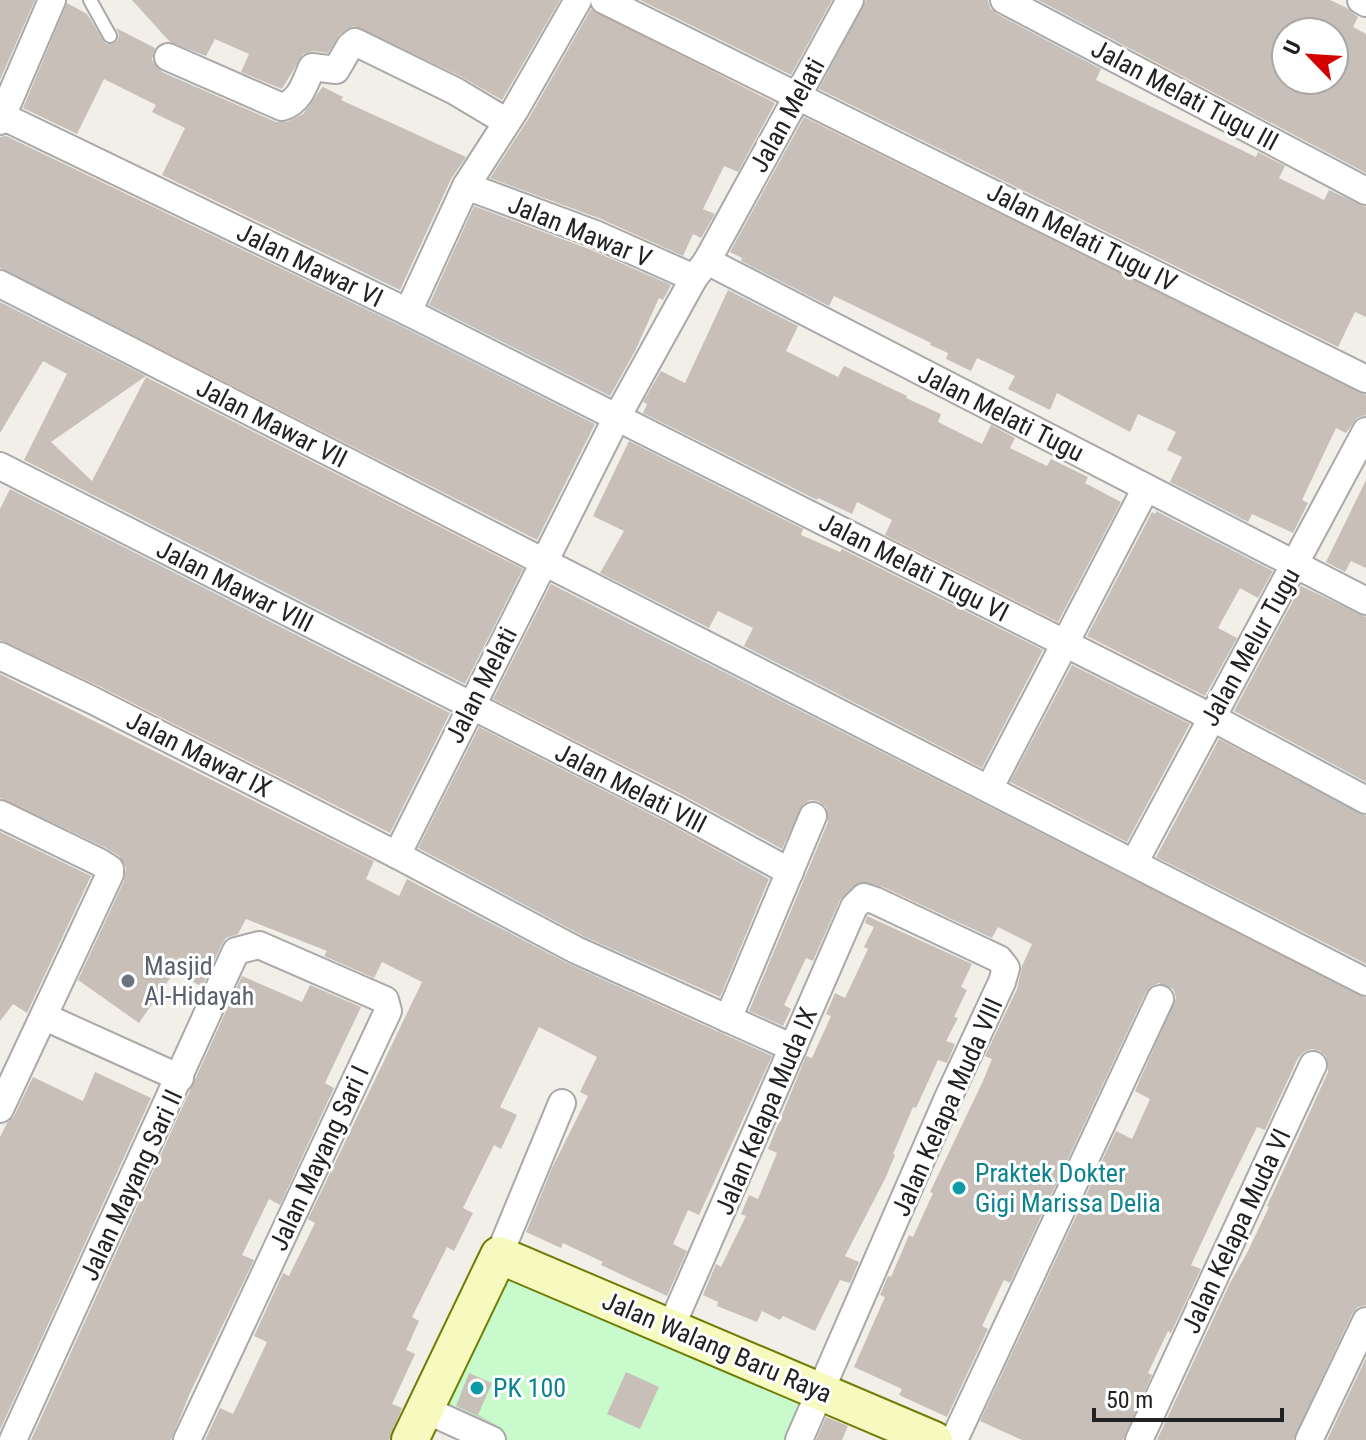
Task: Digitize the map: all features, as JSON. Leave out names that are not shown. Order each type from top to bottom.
[{"type":"street","points":[[1,118],[52,0]]},
{"type":"street","points":[[408,312],[466,186],[578,0]]},
{"type":"street","name":"Jalan Melati Tugu IV","points":[[604,0],[1366,379]]},
{"type":"street","name":"Jalan Melati","points":[[397,855],[617,417],[850,0]]},
{"type":"street","name":"Jalan Melati Tugu III","points":[[1004,0],[1366,191]]},
{"type":"street","points":[[168,57],[282,107],[298,98],[312,67],[336,70],[355,42],[455,91],[507,122]]},
{"type":"street","name":"Jalan Mawar VI","points":[[1,118],[408,312],[617,417]]},
{"type":"street","name":"Jalan Mawar V","points":[[466,186],[700,269]]},
{"type":"street","name":"Jalan Melati Tugu","points":[[700,269],[1295,564]]},
{"type":"street","name":"Jalan Mawar VII","points":[[0,284],[1366,982]]},
{"type":"street","name":"Jalan Melati Tugu VI","points":[[617,417],[1211,717],[1366,800]]},
{"type":"street","name":"Jalan Melur Tugu","points":[[1134,863],[1366,431]]},
{"type":"street","name":"Jalan Mawar VIII","points":[[0,466],[471,705]]},
{"type":"street","points":[[989,789],[1146,488]]},
{"type":"street","points":[[1295,564],[1366,601]]},
{"type":"street","name":"Jalan Mawar IX","points":[[0,656],[397,855]]},
{"type":"street","name":"Jalan Melati VIII","points":[[471,705],[673,808],[790,872]]},
{"type":"street","points":[[0,814],[110,869],[107,884],[0,1109]]},
{"type":"street","points":[[728,1019],[813,816]]},
{"type":"street","points":[[397,855],[576,950],[793,1048]]},
{"type":"street","name":"Jalan Kelapa Muda IX","points":[[671,1327],[854,907],[864,897]]},
{"type":"street","name":"Jalan Kelapa Muda VIII","points":[[822,1392],[1006,968],[999,959],[864,897]]},
{"type":"street","name":"Jalan Mayang Sari II","points":[[13,1440],[236,951],[259,945]]},
{"type":"street","name":"Jalan Mayang Sari I","points":[[187,1440],[388,1011],[385,1000],[259,945]]},
{"type":"street","points":[[954,1440],[1160,999]]},
{"type":"street","points":[[45,1017],[180,1078]]},
{"type":"street","name":"Jalan Kelapa Muda VI","points":[[1139,1440],[1313,1065]]},
{"type":"street","points":[[492,1440],[417,1424],[499,1255],[562,1103]]},
{"type":"street","name":"Jalan Walang Baru Raya","points":[[499,1255],[934,1440]]},
{"type":"street","points":[[1309,1440],[1366,1321]]},
{"type":"street","points":[[799,1440],[822,1392]]},
{"type":"lane","points":[[90,0],[110,36]]},
{"type":"green space","points":[[494,1272],[816,1395],[796,1440],[503,1440],[429,1409]]},
{"type":"building","points":[[0,0],[35,0],[0,80]]},
{"type":"building","points":[[132,0],[560,0],[502,100],[462,77],[354,26],[340,34],[328,53],[314,51],[303,54],[282,89],[241,72],[249,54],[215,39],[206,56],[170,42]]},
{"type":"building","points":[[640,0],[832,0],[791,75]]},
{"type":"building","points":[[866,0],[988,0],[990,8],[997,14],[1101,69],[1096,80],[1256,157],[1258,152],[1285,166],[1279,178],[1324,200],[1329,190],[1366,207],[1366,317],[1355,312],[1338,347],[819,89]]},
{"type":"building","points":[[1038,0],[1330,0],[1358,17],[1353,27],[1366,34],[1366,173]]},
{"type":"building","points":[[67,3],[87,14],[106,44],[117,41],[119,35],[116,28],[155,48],[152,60],[162,72],[276,122],[287,122],[303,114],[324,85],[343,97],[341,100],[466,157],[451,179],[400,290],[162,175],[185,128],[152,112],[156,105],[104,79],[77,134],[23,108]]},
{"type":"building","points":[[591,9],[775,103],[738,172],[724,166],[703,209],[715,214],[701,238],[693,234],[683,256],[601,219],[490,178],[529,118]]},
{"type":"building","points":[[804,117],[1366,395],[1366,415],[1357,418],[1346,433],[1336,428],[1302,500],[1308,503],[1293,533],[1252,514],[1248,522],[1170,482],[1182,457],[1167,450],[1176,432],[1138,414],[1130,432],[1057,393],[1050,410],[1008,389],[1015,376],[977,358],[971,371],[946,359],[948,353],[931,343],[834,296],[829,306],[741,261],[742,258],[730,252]]},
{"type":"building","points":[[6,136],[401,326],[595,424],[537,540],[0,268],[0,137]]},
{"type":"building","points":[[474,206],[589,249],[671,285],[663,300],[659,298],[610,396],[429,305]]},
{"type":"building","points":[[728,290],[798,326],[786,351],[838,377],[844,366],[941,414],[938,422],[982,444],[991,425],[1015,438],[1010,448],[1047,466],[1051,459],[1088,477],[1085,483],[1121,502],[1058,622],[885,535],[892,520],[857,502],[852,514],[817,500],[643,413],[647,404],[643,402],[661,371],[685,383]]},
{"type":"building","points":[[0,302],[146,376],[51,442],[92,481],[146,377],[523,569],[465,684],[24,460],[67,374],[43,361],[0,433]]},
{"type":"building","points":[[629,441],[803,529],[801,535],[840,552],[842,549],[1043,650],[982,768],[744,646],[753,628],[718,611],[709,628],[600,573],[624,531],[593,516]]},
{"type":"building","points":[[1366,480],[1366,568],[1351,561],[1345,572],[1326,562]]},
{"type":"building","points":[[10,489],[450,713],[390,833],[99,686],[0,640],[0,509]]},
{"type":"building","points":[[1156,511],[1273,571],[1258,598],[1240,588],[1218,628],[1237,638],[1205,696],[1087,636],[1152,512],[1155,514]]},
{"type":"building","points":[[551,584],[1366,998],[1366,1305],[1358,1307],[1352,1314],[1293,1440],[1157,1440],[1269,1207],[1328,1072],[1326,1056],[1312,1049],[1298,1058],[1265,1130],[1257,1127],[1230,1182],[1191,1265],[1201,1269],[1148,1373],[1152,1375],[1123,1440],[1022,1440],[980,1421],[1116,1131],[1132,1139],[1150,1099],[1135,1091],[1176,998],[1173,989],[1159,983],[1146,992],[1010,1283],[1004,1280],[982,1326],[988,1329],[947,1417],[899,1395],[902,1389],[854,1367],[885,1297],[880,1295],[888,1276],[891,1277],[909,1235],[913,1237],[933,1193],[930,1192],[983,1081],[992,1059],[985,1056],[1017,989],[1022,966],[1032,944],[998,927],[992,938],[883,887],[860,882],[840,900],[813,961],[806,958],[784,1005],[791,1009],[783,1026],[749,1011],[828,822],[826,807],[818,801],[810,800],[803,804],[782,849],[493,699]]},
{"type":"building","points":[[1301,586],[1366,617],[1366,782],[1234,711]]},
{"type":"building","points":[[1072,665],[1190,724],[1127,842],[1010,782]]},
{"type":"building","points":[[0,674],[374,861],[366,879],[399,896],[407,879],[569,964],[772,1056],[699,1215],[688,1210],[673,1244],[687,1251],[667,1296],[563,1243],[561,1248],[526,1232],[552,1168],[588,1096],[580,1092],[597,1057],[539,1027],[500,1107],[517,1115],[501,1149],[494,1145],[463,1208],[473,1213],[454,1251],[447,1247],[412,1317],[419,1321],[406,1350],[415,1354],[392,1404],[402,1408],[389,1440],[205,1440],[220,1408],[233,1414],[253,1372],[267,1342],[254,1336],[283,1273],[289,1276],[315,1223],[308,1219],[422,982],[382,962],[374,978],[324,956],[327,951],[246,919],[238,934],[226,938],[222,944],[202,987],[175,971],[139,1023],[78,980],[124,881],[126,868],[119,856],[106,848],[0,798]]},
{"type":"building","points":[[479,727],[666,822],[769,879],[720,997],[583,936],[418,848]]},
{"type":"building","points":[[1219,739],[1366,816],[1366,964],[1156,857]]},
{"type":"building","points":[[0,832],[91,876],[27,1013],[13,1004],[0,1021]]},
{"type":"building","points":[[867,916],[972,964],[961,987],[967,990],[954,1017],[958,1018],[946,1041],[955,1044],[947,1063],[938,1060],[916,1108],[913,1107],[886,1177],[845,1256],[859,1262],[850,1283],[840,1280],[815,1331],[783,1316],[780,1320],[762,1311],[757,1322],[717,1306],[718,1302],[703,1295],[716,1264],[721,1267],[746,1216],[741,1214],[749,1195],[758,1199],[777,1153],[768,1149],[806,1056],[812,1058],[831,1016],[826,1014],[835,993],[845,998],[868,949],[864,947],[874,927],[865,923]]},
{"type":"building","points":[[242,976],[302,1002],[310,985],[361,1007],[325,1083],[334,1088],[280,1205],[269,1199],[242,1255],[254,1260],[190,1393],[171,1440],[31,1440]]},
{"type":"building","points":[[95,1072],[151,1098],[0,1430],[0,1137],[33,1077],[83,1101]]},
{"type":"building","points":[[1366,1358],[1366,1440],[1327,1440]]},
{"type":"building","points":[[626,1372],[659,1387],[640,1429],[607,1414]]},
{"type":"building","points":[[469,1373],[492,1383],[478,1415],[497,1425],[456,1406]]},
{"type":"building","points":[[826,1417],[848,1426],[842,1440],[816,1440]]},
{"type":"place","name":"Masjid Al-Hidayah","points":[[128,981]]},
{"type":"place","name":"Praktek Dokter Gigi Marissa Delia","points":[[959,1188]]},
{"type":"place","name":"PK 100","points":[[477,1388]]}]
